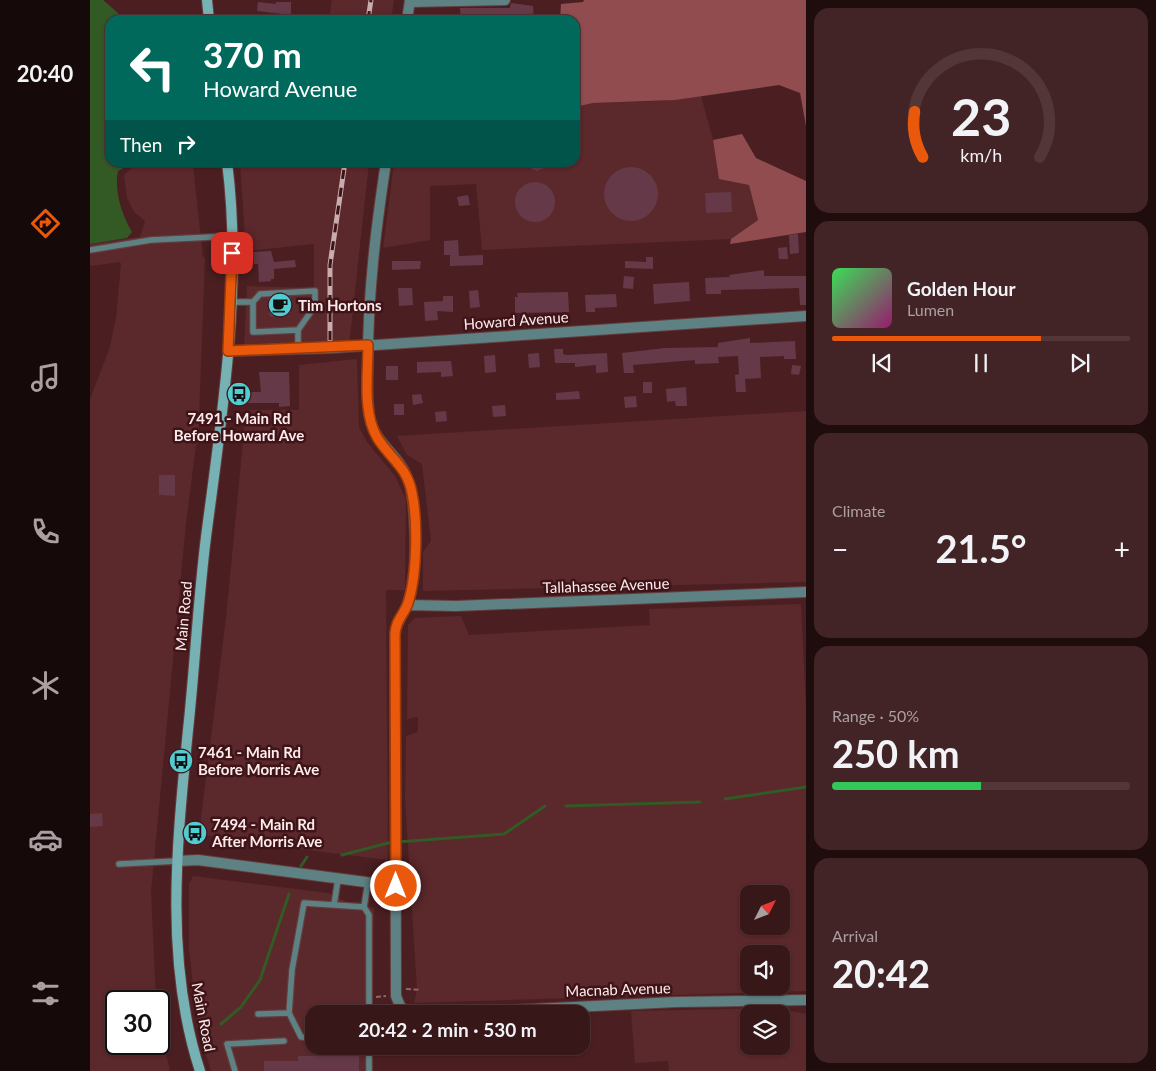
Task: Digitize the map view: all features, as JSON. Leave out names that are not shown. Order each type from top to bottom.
[{"type":"main road","points":[[207,0],[210,15]]},
{"type":"main road","name":"Main Road","points":[[200,1071],[189,1034],[178,963],[177,861],[199,594],[228,351],[232,236],[227,167]]},
{"type":"street","points":[[408,15],[410,1],[505,0]]},
{"type":"street","points":[[385,167],[370,279],[368,345],[370,418],[378,438],[404,471],[412,497],[414,546],[408,605],[399,618],[395,634],[396,992],[400,1005]]},
{"type":"street","name":"Howard Avenue","points":[[228,351],[368,345],[806,316]]},
{"type":"street","name":"Tallahassee Avenue","points":[[408,605],[466,606],[806,592]]},
{"type":"street","points":[[177,861],[198,860],[396,886]]},
{"type":"street","name":"Macnab Avenue","points":[[590,1006],[676,1002],[806,1000]]},
{"type":"lane","points":[[90,250],[151,240],[232,236]]},
{"type":"lane","points":[[298,330],[253,332],[253,302],[260,294],[315,291],[316,306],[298,330],[298,349]]},
{"type":"lane","points":[[230,302],[253,302]]},
{"type":"lane","points":[[119,864],[177,861]]},
{"type":"lane","points":[[334,905],[338,879]]},
{"type":"lane","points":[[364,908],[368,882]]},
{"type":"lane","points":[[305,1037],[302,1037],[289,1013],[292,970],[304,903],[364,908],[369,914],[369,1005]]},
{"type":"lane","points":[[258,1014],[289,1013]]},
{"type":"lane","points":[[235,1071],[227,1044],[284,1041]]},
{"type":"lane","points":[[369,1055],[369,1071]]},
{"type":"path","points":[[372,997],[396,992],[421,990]]},
{"type":"shaded area","points":[[90,0],[103,0],[120,15],[105,15],[105,167],[125,167],[118,171],[117,187],[125,218],[132,232],[127,238],[90,244]]},
{"type":"shaded area","points":[[332,0],[394,0],[392,15],[330,15]]},
{"type":"shaded area","points":[[584,0],[806,0],[806,126],[800,93],[779,85],[675,100],[593,103],[580,106],[580,15],[560,15],[561,4],[583,2]]},
{"type":"shaded area","points":[[701,96],[713,140],[719,178],[749,185],[758,220],[731,239],[482,250],[476,184],[430,186],[430,240],[383,248],[393,167],[580,167],[580,106],[593,103],[660,101]]},
{"type":"shaded area","points":[[742,134],[756,158],[806,181],[806,232],[730,244],[731,239],[758,220],[749,185],[719,179],[713,140]]},
{"type":"shaded area","points":[[133,167],[193,167],[203,257],[205,258],[198,444],[196,445],[186,523],[151,892],[155,990],[105,990],[105,1055],[166,1055],[170,1071],[90,1071],[90,399],[109,350],[116,318],[121,264],[120,262],[90,266],[90,244],[140,237],[145,221],[134,212],[127,198],[124,175]]},
{"type":"shaded area","points":[[240,167],[369,167],[349,346],[244,348],[247,286],[314,288],[314,244],[246,251]]},
{"type":"shaded area","points":[[357,359],[359,427],[367,442],[395,476],[406,499],[405,590],[386,590],[388,860],[257,844],[199,834],[226,618],[246,410],[299,410],[299,365]]},
{"type":"shaded area","points":[[806,411],[806,582],[423,591],[423,552],[431,541],[422,464],[407,455],[397,436]]},
{"type":"shaded area","points":[[801,604],[806,707],[806,991],[790,991],[790,945],[740,945],[740,993],[414,1003],[417,990],[405,798],[406,736],[418,732],[418,717],[407,719],[408,625],[415,618],[461,616],[469,635],[650,625],[649,609]]},
{"type":"shaded area","points":[[193,876],[328,893],[349,903],[374,908],[373,1005],[305,1005],[305,1055],[373,1055],[373,1071],[211,1071],[198,1029],[189,949],[189,884]]},
{"type":"shaded area","points":[[740,1009],[740,1055],[790,1055],[790,1011],[806,1014],[806,1071],[669,1071],[668,1061],[635,1063],[631,1011]]},
{"type":"building","points":[[258,2],[276,4],[276,2],[291,2],[291,15],[257,11]]},
{"type":"building","points":[[511,3],[533,6],[534,15],[461,15],[460,8],[510,8]]},
{"type":"building","points":[[528,167],[547,167],[537,171]]},
{"type":"building","points":[[626,167],[636,167],[646,171],[654,179],[658,194],[654,209],[646,217],[636,221],[626,221],[616,217],[608,209],[604,199],[604,189],[608,179],[616,171]]},
{"type":"building","points":[[539,182],[546,185],[552,191],[555,202],[554,210],[546,219],[539,222],[531,222],[524,219],[516,210],[515,198],[518,191],[527,183]]},
{"type":"building","points":[[731,192],[732,212],[706,213],[705,193]]},
{"type":"building","points":[[468,195],[470,205],[459,206],[457,197]]},
{"type":"building","points":[[798,234],[799,253],[790,254],[789,235]]},
{"type":"building","points":[[458,240],[459,256],[483,255],[483,265],[450,266],[450,255],[444,255],[444,241]]},
{"type":"building","points":[[787,247],[788,259],[779,259],[778,248]]},
{"type":"building","points":[[271,251],[274,262],[295,260],[296,267],[274,269],[274,279],[259,282],[258,264],[254,264],[253,252]]},
{"type":"building","points":[[646,257],[653,257],[653,269],[625,268],[625,261],[646,262]]},
{"type":"building","points":[[392,261],[421,261],[420,269],[392,270]]},
{"type":"building","points":[[764,270],[764,276],[806,276],[806,305],[800,305],[799,288],[721,290],[721,294],[706,294],[705,278],[730,277],[729,275]]},
{"type":"building","points":[[624,276],[634,277],[633,289],[623,288]]},
{"type":"building","points":[[689,282],[690,301],[654,304],[653,284]]},
{"type":"building","points":[[398,288],[412,288],[413,305],[399,306]]},
{"type":"building","points":[[478,290],[480,307],[470,308],[469,291]]},
{"type":"building","points":[[568,292],[569,312],[515,313],[515,297],[518,297],[517,293]]},
{"type":"building","points":[[616,294],[617,307],[595,308],[595,312],[586,312],[585,295]]},
{"type":"building","points":[[443,296],[453,296],[453,312],[437,311],[438,320],[425,321],[424,302],[443,301]]},
{"type":"building","name":"Tim Hortons","points":[[291,297],[291,313],[271,317],[269,314],[268,298]]},
{"type":"building","points":[[750,338],[750,343],[795,341],[796,359],[784,359],[784,356],[760,357],[761,378],[745,379],[746,392],[736,392],[735,375],[739,374],[738,356],[718,357],[719,363],[695,364],[695,360],[633,365],[634,373],[624,373],[622,353],[665,348],[718,347],[718,343]]},
{"type":"building","points":[[554,349],[563,349],[563,354],[567,355],[607,353],[608,372],[596,373],[596,365],[575,367],[575,363],[555,363]]},
{"type":"building","points":[[539,353],[540,367],[529,368],[528,354]]},
{"type":"building","points":[[495,355],[496,372],[485,373],[484,356]]},
{"type":"building","points":[[451,361],[453,376],[441,377],[441,372],[417,373],[417,362]]},
{"type":"building","points":[[792,365],[801,366],[799,375],[791,374]]},
{"type":"building","points":[[386,366],[398,366],[398,380],[386,380]]},
{"type":"building","points":[[259,372],[289,372],[290,406],[279,407],[279,403],[246,403],[246,392],[261,392]]},
{"type":"building","points":[[643,382],[652,382],[652,393],[643,393]]},
{"type":"building","points":[[686,387],[687,406],[676,406],[675,401],[667,402],[666,389]]},
{"type":"building","points":[[579,391],[580,399],[556,400],[556,393]]},
{"type":"building","points":[[421,394],[423,403],[413,405],[412,395]]},
{"type":"building","points":[[636,396],[637,407],[625,408],[624,397]]},
{"type":"building","points":[[394,404],[404,404],[404,415],[394,415]]},
{"type":"building","points":[[505,405],[506,416],[493,417],[492,406]]},
{"type":"building","points":[[446,411],[447,421],[436,422],[435,412]]},
{"type":"building","points":[[159,475],[175,475],[175,496],[159,495]]},
{"type":"building","points":[[102,813],[103,826],[90,827],[90,814]]},
{"type":"building","points":[[359,1055],[359,1071],[264,1071],[264,1061],[298,1061],[298,1056]]},
{"type":"waterway","points":[[725,799],[806,787]]},
{"type":"waterway","points":[[566,806],[700,802]]},
{"type":"waterway","points":[[397,842],[504,834],[545,806]]},
{"type":"waterway","points":[[342,855],[392,842]]},
{"type":"waterway","points":[[301,866],[307,857]]},
{"type":"waterway","points":[[221,1024],[241,1007],[260,980],[289,894]]},
{"type":"railway","points":[[369,15],[371,0]]},
{"type":"railway","points":[[330,340],[330,265],[344,167]]},
{"type":"place","name":"Tim Hortons","points":[[280,305]]},
{"type":"place","name":"7491 - Main Rd Before Howard Ave","points":[[239,394]]},
{"type":"place","name":"7461 - Main Rd Before Morris Ave","points":[[181,761]]},
{"type":"place","name":"7494 - Main Rd After Morris Ave","points":[[195,833]]},
{"type":"route","points":[[232,253],[228,351],[368,345],[370,418],[378,438],[400,464],[410,486],[414,519],[411,586],[408,605],[399,618],[395,634],[396,886]]}]
